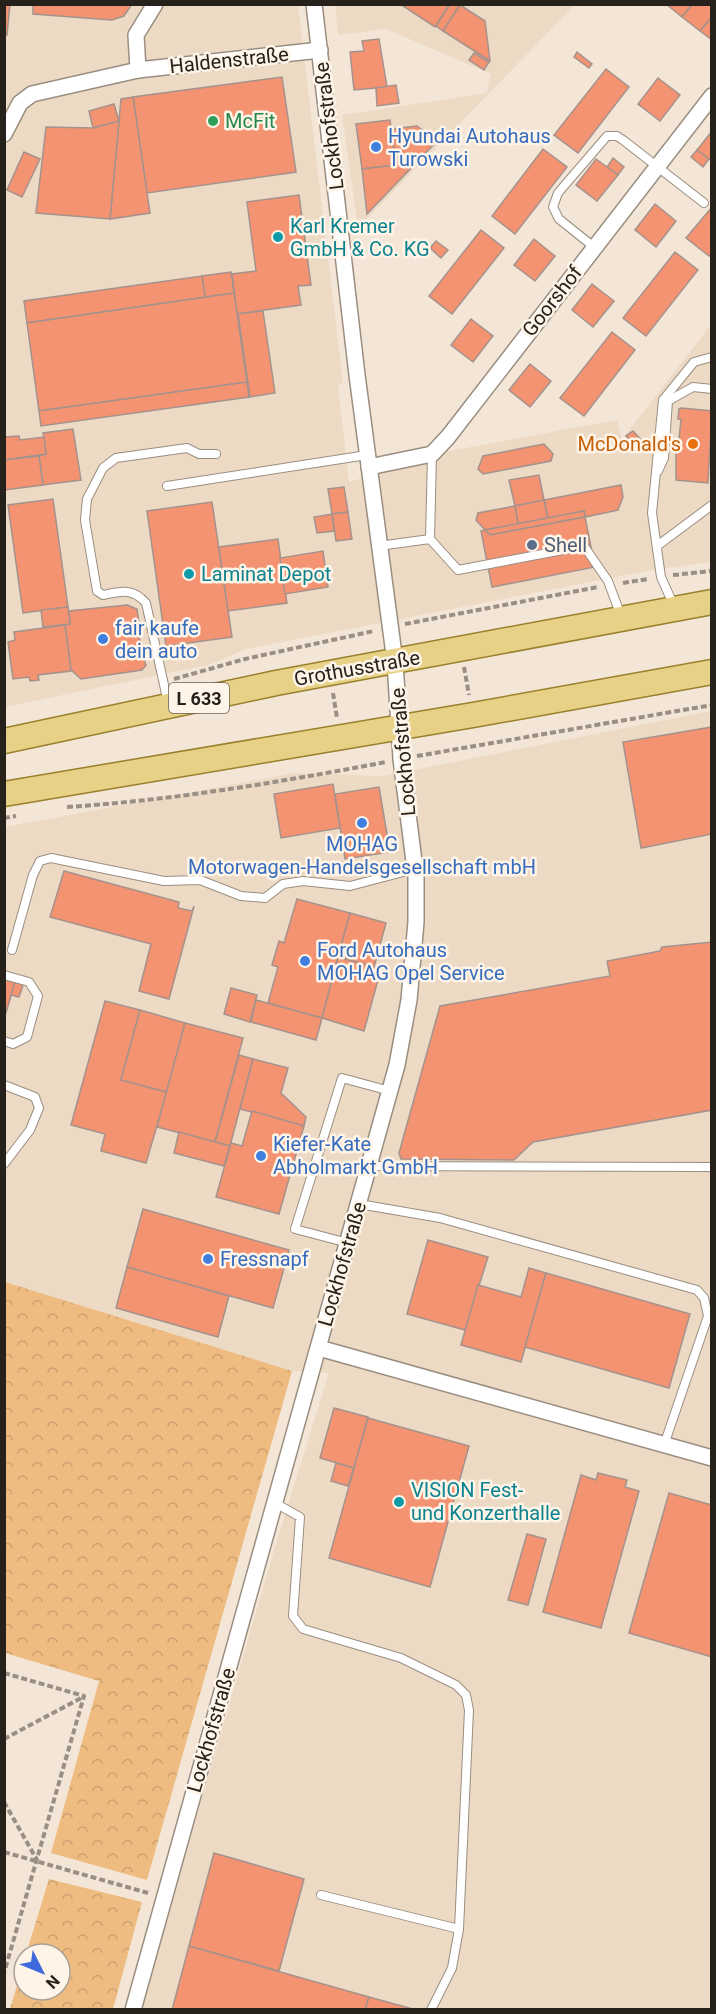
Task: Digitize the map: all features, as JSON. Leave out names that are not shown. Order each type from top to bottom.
[{"type":"main road","name":"Grothusstraße","points":[[4,741],[166,693],[395,662],[711,602]]},
{"type":"main road","points":[[4,794],[399,728],[711,672]]},
{"type":"street","points":[[138,70],[136,35],[155,4]]},
{"type":"street","name":"Lockhofstraße","points":[[133,2010],[370,1166],[390,1091],[409,1000],[416,922],[415,869],[399,728],[395,662],[368,461],[314,4]]},
{"type":"street","name":"Haldenstraße","points":[[4,134],[20,103],[32,94],[138,70],[320,50]]},
{"type":"street","name":"Goorshof","points":[[432,453],[711,96]]},
{"type":"street","points":[[368,461],[432,453]]},
{"type":"street","name":"Lockhofstraße","points":[[319,1348],[711,1458]]},
{"type":"lane","points":[[594,247],[555,214],[552,207],[558,193],[607,136],[617,136],[704,203]]},
{"type":"lane","points":[[675,610],[661,577],[652,513],[663,400],[694,362],[711,357]]},
{"type":"lane","points":[[654,480],[664,458],[669,401],[693,387],[711,389]]},
{"type":"lane","points":[[166,693],[146,603],[137,593],[127,590],[103,595],[97,591],[85,520],[87,499],[103,468],[116,458],[187,448],[199,454],[216,454]]},
{"type":"lane","points":[[432,453],[430,539],[458,570],[584,546],[609,585],[622,620]]},
{"type":"lane","points":[[167,486],[368,461]]},
{"type":"lane","points":[[657,546],[711,505]]},
{"type":"lane","points":[[379,546],[430,539]]},
{"type":"lane","points":[[12,951],[33,875],[40,861],[51,858],[164,881],[200,880],[241,896],[265,898],[283,884],[303,881],[350,886],[415,869]]},
{"type":"lane","points":[[4,975],[29,982],[38,996],[27,1037],[13,1044],[4,1041]]},
{"type":"lane","points":[[348,1243],[295,1229],[342,1078],[390,1091]]},
{"type":"lane","points":[[4,1085],[35,1097],[39,1108],[30,1130],[4,1164]]},
{"type":"lane","points":[[370,1166],[711,1167]]},
{"type":"lane","points":[[359,1204],[440,1218],[697,1290],[704,1298],[708,1316],[664,1445]]},
{"type":"lane","points":[[276,1503],[300,1517],[293,1616],[303,1629],[401,1658],[456,1685],[466,1695],[470,1710],[459,1929],[452,1968],[431,2010]]},
{"type":"lane","points":[[321,1895],[459,1929]]},
{"type":"path","points":[[411,623],[609,585],[711,571]]},
{"type":"path","points":[[454,615],[456,622]]},
{"type":"path","points":[[166,693],[245,659],[371,632]]},
{"type":"path","points":[[465,672],[471,702]]},
{"type":"path","points":[[332,688],[336,715]]},
{"type":"path","points":[[431,754],[711,705]]},
{"type":"path","points":[[477,737],[479,746]]},
{"type":"path","points":[[344,758],[346,769]]},
{"type":"path","points":[[56,808],[150,802],[386,762]]},
{"type":"path","points":[[4,818],[25,814]]},
{"type":"path","points":[[4,1673],[84,1696]]},
{"type":"path","points":[[4,1739],[84,1696]]},
{"type":"path","points":[[4,1973],[84,1696]]},
{"type":"path","points":[[4,1802],[37,1861]]},
{"type":"path","points":[[4,1851],[164,1897]]},
{"type":"shaded area","points":[[4,5],[298,5],[343,383],[338,385],[349,482],[449,451],[617,420],[622,439],[711,325],[711,562],[647,571],[246,649],[208,665],[5,707]]},
{"type":"shaded area","points":[[335,5],[575,5],[358,228],[342,115],[487,93],[491,74],[386,29],[338,35]]},
{"type":"shaded area","points":[[711,711],[711,2009],[141,2009],[274,1550],[329,1373],[291,1371],[5,1282],[5,827],[295,773],[384,776]]},
{"type":"green space","points":[[5,1282],[292,1371],[147,1880],[51,1853],[99,1681],[5,1653]]},
{"type":"green space","points":[[49,1879],[142,1902],[113,2009],[10,2009],[12,2002],[72,2002],[72,1942],[30,1942]]},
{"type":"building","points":[[4,4],[10,4],[7,35],[4,35]]},
{"type":"building","points":[[33,4],[132,4],[124,16],[112,20],[33,14]]},
{"type":"building","points":[[400,4],[450,4],[435,27]]},
{"type":"building","points":[[450,4],[460,5],[443,31],[436,26]]},
{"type":"building","points":[[666,4],[693,4],[682,17]]},
{"type":"building","points":[[693,4],[712,4],[712,17],[700,31],[682,17]]},
{"type":"building","points":[[460,5],[485,21],[490,61],[443,31]]},
{"type":"building","points":[[712,17],[712,40],[700,31]]},
{"type":"building","points":[[379,39],[387,87],[354,90],[350,52],[364,51],[362,41]]},
{"type":"building","points":[[577,52],[592,64],[589,68],[574,57]]},
{"type":"building","points":[[474,53],[489,62],[484,70],[469,60]]},
{"type":"building","points":[[606,69],[629,87],[578,153],[554,135]]},
{"type":"building","name":"McFit","points":[[282,77],[296,172],[147,193],[133,97]]},
{"type":"building","points":[[658,78],[680,95],[660,121],[638,104]]},
{"type":"building","points":[[396,85],[399,103],[377,106],[376,88]]},
{"type":"building","points":[[133,97],[150,213],[110,219],[121,99]]},
{"type":"building","points":[[114,104],[119,121],[93,128],[89,111]]},
{"type":"building","name":"Hyundai Autohaus Turowski","points":[[390,120],[396,165],[362,169],[356,124]]},
{"type":"building","points":[[119,121],[110,219],[36,213],[46,127],[93,128]]},
{"type":"building","points":[[417,126],[437,141],[367,214],[362,169],[396,165],[391,129]]},
{"type":"building","points":[[712,131],[712,161],[697,150]]},
{"type":"building","points":[[543,149],[567,167],[515,234],[492,216]]},
{"type":"building","points":[[697,150],[709,159],[703,167],[691,157]]},
{"type":"building","points":[[24,152],[40,159],[22,197],[7,190]]},
{"type":"building","points":[[613,158],[624,167],[618,175],[607,167]]},
{"type":"building","points":[[596,159],[618,175],[597,201],[576,185]]},
{"type":"building","name":"Karl Kremer GmbH & Co. KG","points":[[299,195],[311,285],[298,286],[301,305],[237,314],[232,274],[256,271],[247,202]]},
{"type":"building","points":[[655,204],[676,221],[656,247],[635,230]]},
{"type":"building","points":[[712,207],[712,253],[709,256],[686,238]]},
{"type":"building","points":[[481,230],[504,248],[452,314],[429,296]]},
{"type":"building","points":[[534,239],[555,256],[535,281],[514,265]]},
{"type":"building","points":[[436,241],[448,250],[441,258],[430,248]]},
{"type":"building","points":[[675,252],[698,270],[646,336],[623,318]]},
{"type":"building","points":[[231,272],[234,293],[205,297],[202,276]]},
{"type":"building","points":[[202,276],[205,297],[27,323],[24,301]]},
{"type":"building","points":[[592,284],[614,301],[593,327],[572,310]]},
{"type":"building","points":[[234,293],[247,382],[39,411],[27,323]]},
{"type":"building","points":[[263,311],[275,393],[250,397],[238,314]]},
{"type":"building","points":[[471,319],[493,336],[473,362],[451,345]]},
{"type":"building","points":[[612,332],[635,350],[584,416],[560,398]]},
{"type":"building","points":[[530,364],[551,381],[530,407],[509,390]]},
{"type":"building","points":[[247,382],[249,397],[41,426],[39,411]]},
{"type":"building","name":"McDonald's","points":[[681,408],[712,411],[708,483],[676,480],[676,439],[679,439],[681,419],[678,419]]},
{"type":"building","points":[[73,429],[81,480],[43,485],[39,456],[46,454],[43,433]]},
{"type":"building","points":[[633,431],[643,442],[636,448],[626,436]]},
{"type":"building","points":[[19,436],[20,440],[44,437],[46,454],[4,460],[4,437]]},
{"type":"building","points":[[544,444],[553,454],[551,461],[483,474],[478,469],[483,456]]},
{"type":"building","points":[[39,456],[43,485],[4,490],[4,460]]},
{"type":"building","points":[[539,475],[544,500],[515,506],[509,480]]},
{"type":"building","points":[[621,485],[623,497],[618,510],[585,517],[584,511],[548,519],[544,500]]},
{"type":"building","points":[[344,487],[348,512],[332,514],[328,489]]},
{"type":"building","points":[[53,499],[68,607],[23,613],[8,505]]},
{"type":"building","points":[[544,500],[548,519],[518,524],[515,506]]},
{"type":"building","name":"Laminat Depot","points":[[212,502],[232,637],[166,646],[147,511]]},
{"type":"building","points":[[515,506],[518,524],[485,530],[476,520],[478,513]]},
{"type":"building","points":[[584,511],[585,517],[490,535],[485,530]]},
{"type":"building","points":[[348,512],[352,539],[336,541],[332,514]]},
{"type":"building","points":[[332,514],[334,531],[317,533],[314,517]]},
{"type":"building","points":[[585,517],[595,567],[492,587],[481,531],[485,530],[490,535]]},
{"type":"building","points":[[278,539],[287,603],[228,611],[219,547]]},
{"type":"building","points":[[323,551],[328,587],[285,594],[280,558]]},
{"type":"building","name":"fair kaufe dein auto","points":[[127,605],[137,609],[139,623],[136,625],[140,632],[137,634],[142,644],[139,645],[146,665],[142,670],[81,679],[71,670],[65,625],[70,624],[69,611]]},
{"type":"building","points":[[68,607],[70,624],[43,627],[41,610]]},
{"type":"building","points":[[65,625],[71,671],[38,675],[39,680],[30,681],[29,677],[13,679],[8,642],[15,640],[14,632]]},
{"type":"building","points":[[712,727],[712,834],[641,848],[623,742]]},
{"type":"building","points":[[333,784],[340,828],[281,838],[274,794]]},
{"type":"building","name":"MOHAG Motorwagen-Handelsgesellschaft mbH","points":[[379,787],[390,852],[345,859],[335,794]]},
{"type":"building","points":[[64,871],[179,902],[178,908],[192,911],[194,906],[169,999],[139,991],[151,944],[50,917]]},
{"type":"building","name":"Ford Autohaus MOHAG Opel Service","points":[[297,899],[350,913],[322,1018],[268,1003],[278,967],[272,965],[279,941],[284,943]]},
{"type":"building","points":[[350,913],[386,923],[374,967],[338,957]]},
{"type":"building","points":[[712,942],[712,1110],[533,1142],[514,1160],[401,1159],[399,1153],[440,1006],[610,976],[607,961],[660,951],[662,947]]},
{"type":"building","points":[[338,957],[381,969],[364,1031],[322,1018]]},
{"type":"building","points":[[4,976],[16,979],[5,1016],[4,1016]]},
{"type":"building","points":[[16,979],[24,982],[19,997],[11,995]]},
{"type":"building","points":[[231,988],[257,995],[250,1022],[224,1014]]},
{"type":"building","points":[[256,1000],[322,1018],[316,1040],[251,1022]]},
{"type":"building","points":[[105,1001],[140,1010],[121,1080],[167,1092],[146,1163],[101,1151],[105,1134],[71,1125]]},
{"type":"building","points":[[140,1010],[185,1023],[167,1092],[121,1080]]},
{"type":"building","points":[[185,1023],[243,1038],[215,1142],[157,1127]]},
{"type":"building","points":[[239,1055],[253,1059],[230,1146],[215,1142]]},
{"type":"building","points":[[253,1059],[288,1068],[281,1093],[306,1117],[304,1126],[240,1109]]},
{"type":"building","name":"Kiefer-Kate Abholmarkt GmbH","points":[[252,1111],[304,1126],[279,1214],[216,1197],[231,1143],[242,1146]]},
{"type":"building","points":[[179,1132],[230,1146],[224,1166],[174,1153]]},
{"type":"building","name":"Fressnapf","points":[[143,1209],[289,1250],[273,1308],[127,1267]]},
{"type":"building","points":[[428,1240],[488,1257],[465,1330],[407,1314]]},
{"type":"building","points":[[127,1267],[229,1296],[218,1337],[116,1308]]},
{"type":"building","points":[[529,1268],[546,1273],[521,1362],[461,1345],[478,1285],[521,1297]]},
{"type":"building","points":[[546,1273],[690,1314],[669,1388],[525,1347]]},
{"type":"building","points":[[334,1408],[368,1417],[354,1468],[320,1458]]},
{"type":"building","name":"VISION Fest- und Konzerthalle","points":[[368,1418],[469,1446],[430,1587],[329,1558]]},
{"type":"building","points":[[336,1463],[354,1468],[348,1486],[331,1481]]},
{"type":"building","points":[[598,1473],[627,1480],[625,1487],[639,1491],[601,1628],[543,1612],[581,1475],[596,1480]]},
{"type":"building","points":[[669,1493],[712,1505],[712,1657],[629,1633]]},
{"type":"building","points":[[527,1534],[546,1539],[528,1605],[508,1600]]},
{"type":"building","points":[[214,1853],[304,1879],[279,1971],[189,1946]]},
{"type":"building","points":[[189,1946],[369,1997],[365,2010],[172,2010]]},
{"type":"building","points":[[369,1997],[413,2009],[413,2010],[365,2010]]},
{"type":"place","name":"McFit","points":[[213,121]]},
{"type":"place","name":"Hyundai Autohaus Turowski","points":[[376,147]]},
{"type":"place","name":"Karl Kremer GmbH & Co. KG","points":[[278,237]]},
{"type":"place","name":"McDonald's","points":[[693,444]]},
{"type":"place","name":"Shell","points":[[532,545]]},
{"type":"place","name":"Laminat Depot","points":[[189,574]]},
{"type":"place","name":"fair kaufe dein auto","points":[[103,639]]},
{"type":"place","name":"MOHAG Motorwagen-Handelsgesellschaft mbH","points":[[362,823]]},
{"type":"place","name":"Ford Autohaus MOHAG Opel Service","points":[[305,961]]},
{"type":"place","name":"Kiefer-Kate Abholmarkt GmbH","points":[[261,1156]]},
{"type":"place","name":"Fressnapf","points":[[208,1259]]},
{"type":"place","name":"VISION Fest- und Konzerthalle","points":[[399,1502]]}]
